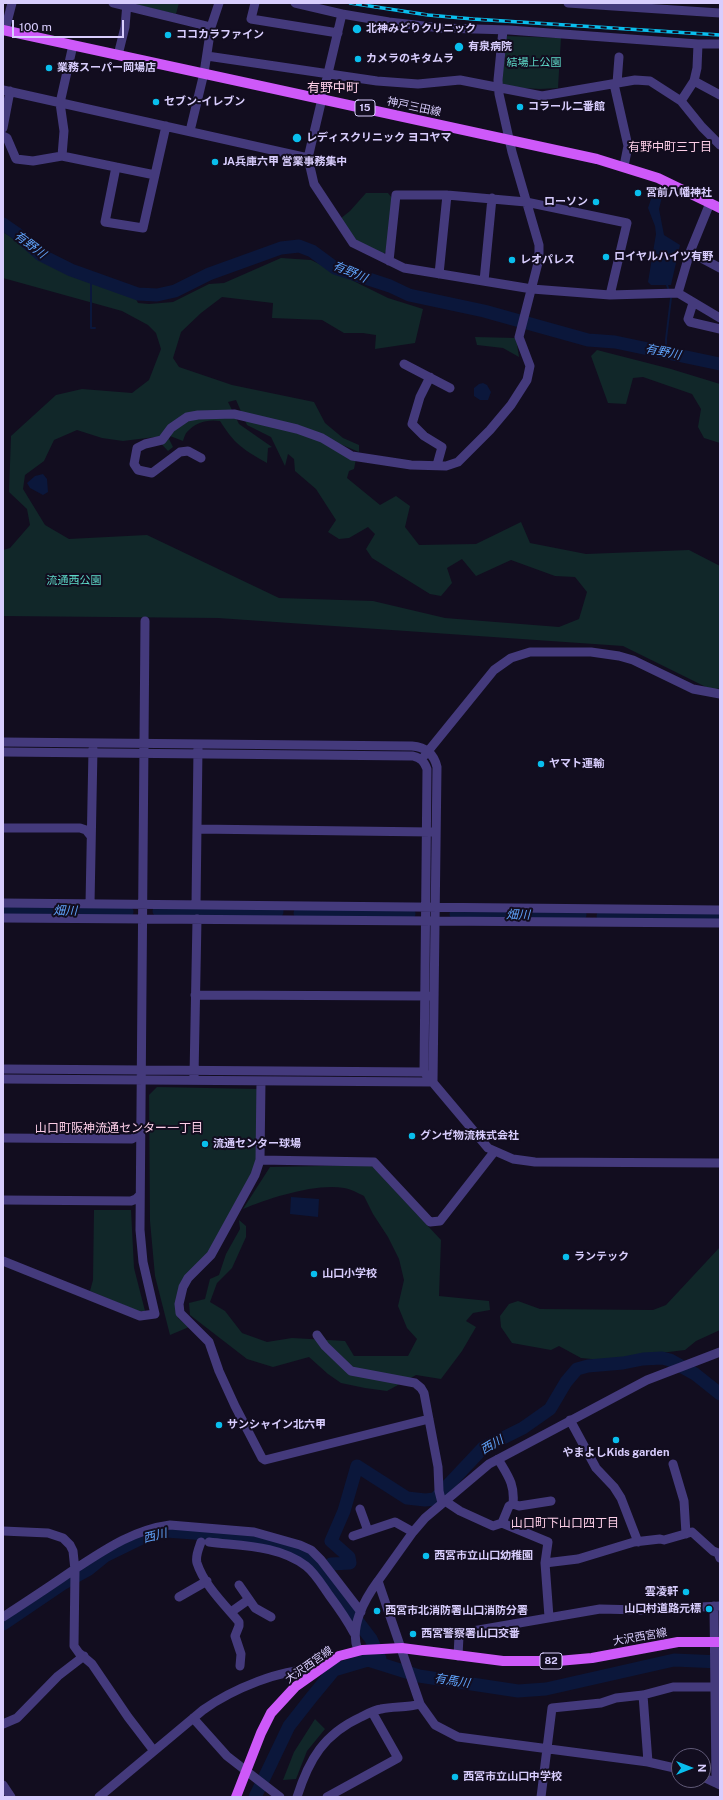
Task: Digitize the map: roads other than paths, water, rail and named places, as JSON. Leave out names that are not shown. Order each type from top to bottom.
[{"type":"main road","name":"神戸三田線","points":[[4,30],[586,156],[624,166],[665,181],[720,208]]},
{"type":"main road","name":"大沢西宮線","points":[[236,1797],[248,1773],[261,1733],[271,1713],[295,1687],[339,1656],[363,1650],[388,1648],[403,1652],[458,1656],[503,1662],[558,1661],[592,1658],[678,1642],[716,1644]]},
{"type":"street","points":[[4,30],[12,3]]},
{"type":"street","points":[[114,3],[127,5],[210,27]]},
{"type":"street","points":[[190,131],[204,73],[210,27],[219,3]]},
{"type":"street","points":[[255,3],[250,19],[338,33]]},
{"type":"street","points":[[295,3],[342,14],[389,22],[441,28],[503,30],[698,44],[720,44]]},
{"type":"street","points":[[568,3],[675,6],[720,13]]},
{"type":"street","points":[[118,55],[125,27],[127,5]]},
{"type":"street","points":[[342,14],[308,158],[314,184],[353,243],[404,268],[484,281],[531,293],[610,295],[678,293],[720,318]]},
{"type":"street","points":[[201,458],[188,451],[180,452],[152,473],[138,470],[134,464],[137,448],[145,444],[162,440],[171,428],[187,418],[198,415],[234,414],[297,429],[322,438],[352,456],[411,465],[446,466],[458,462],[490,430],[520,392],[527,380],[530,366],[520,337],[538,266],[538,245],[509,140],[499,88],[498,80],[503,30]]},
{"type":"street","points":[[680,101],[694,81],[697,68],[698,44]]},
{"type":"street","points":[[62,156],[64,132],[60,103],[73,45]]},
{"type":"street","points":[[207,56],[377,81],[418,84],[460,80],[542,96],[635,80],[650,81],[686,105],[702,128],[720,146]]},
{"type":"street","points":[[619,57],[616,84],[628,146],[624,166]]},
{"type":"street","points":[[694,81],[720,95]]},
{"type":"street","points":[[3,128],[6,91],[308,158]]},
{"type":"street","points":[[116,167],[105,222],[144,228],[166,126]]},
{"type":"street","points":[[3,136],[7,138],[16,159],[33,161],[62,156],[155,175]]},
{"type":"street","points":[[389,261],[396,195],[447,195],[526,202],[627,223],[610,295]]},
{"type":"street","points":[[439,274],[447,195]]},
{"type":"street","points":[[484,281],[492,198]]},
{"type":"street","points":[[678,293],[690,252],[710,203]]},
{"type":"street","points":[[690,252],[720,268]]},
{"type":"street","points":[[693,303],[688,319],[690,322],[720,329]]},
{"type":"street","points":[[404,364],[450,388]]},
{"type":"street","points":[[430,377],[420,397],[412,424],[424,436],[442,447],[437,465]]},
{"type":"street","points":[[3,1261],[140,1316],[155,1314],[143,1262],[140,1230],[145,621]]},
{"type":"street","points":[[422,760],[494,670],[511,658],[530,652],[591,652],[619,656],[633,660],[693,689],[720,694]]},
{"type":"street","points":[[3,742],[418,746],[428,751],[437,767],[434,1082]]},
{"type":"street","points":[[90,904],[90,836],[93,743]]},
{"type":"street","points":[[196,905],[198,744]]},
{"type":"street","points":[[3,752],[413,756],[422,760],[427,769],[424,922],[424,1072]]},
{"type":"street","points":[[3,828],[80,828],[86,830],[90,836]]},
{"type":"street","points":[[197,828],[436,832]]},
{"type":"street","points":[[3,903],[720,910]]},
{"type":"street","points":[[290,905],[290,920]]},
{"type":"street","points":[[589,923],[590,908]]},
{"type":"street","points":[[3,918],[720,923]]},
{"type":"street","points":[[194,1080],[197,919]]},
{"type":"street","points":[[195,995],[434,996]]},
{"type":"street","points":[[3,1069],[424,1072],[434,1082],[483,1143],[494,1152],[512,1160],[720,1163]]},
{"type":"street","points":[[3,1079],[434,1082]]},
{"type":"street","points":[[261,1081],[260,1160],[255,1175],[211,1255],[188,1278],[181,1292],[179,1304],[180,1313],[209,1342],[219,1372],[234,1406],[262,1458],[265,1460],[429,1419]]},
{"type":"street","points":[[3,1138],[132,1139],[141,1131]]},
{"type":"street","points":[[260,1160],[374,1162],[430,1222],[435,1222],[440,1221],[494,1152]]},
{"type":"street","points":[[3,1200],[131,1201],[140,1195]]},
{"type":"street","points":[[317,1335],[325,1346],[351,1371],[414,1383],[421,1388],[429,1419],[438,1467],[439,1491],[443,1502],[460,1512],[493,1526],[502,1524],[548,1542],[545,1563],[549,1617]]},
{"type":"street","points":[[355,1631],[370,1591],[413,1532],[425,1518],[489,1464],[647,1380],[720,1352]]},
{"type":"street","points":[[570,1420],[596,1468],[614,1487],[638,1542]]},
{"type":"street","points":[[498,1459],[511,1482],[513,1488],[513,1504]]},
{"type":"street","points":[[673,1464],[684,1501],[686,1534]]},
{"type":"street","points":[[513,1504],[519,1506],[551,1501]]},
{"type":"street","points":[[502,1524],[509,1506],[513,1504]]},
{"type":"street","points":[[360,1509],[368,1531]]},
{"type":"street","points":[[354,1536],[395,1522],[413,1532]]},
{"type":"street","points":[[3,1617],[75,1571],[104,1549],[140,1532],[170,1525],[254,1532],[300,1545],[311,1550],[361,1613]]},
{"type":"street","points":[[210,1529],[197,1557],[197,1563],[207,1581],[239,1622],[235,1636],[242,1654],[240,1666]]},
{"type":"street","points":[[3,1531],[48,1533],[63,1538],[72,1551],[75,1571],[74,1646],[79,1653],[92,1664],[128,1717],[154,1751]]},
{"type":"street","points":[[545,1563],[578,1559],[638,1542],[664,1540],[692,1532],[713,1551],[719,1554]]},
{"type":"street","points":[[204,1541],[280,1552],[294,1558],[307,1567],[317,1579],[355,1631],[363,1650]]},
{"type":"street","points":[[179,1597],[207,1581]]},
{"type":"street","points":[[378,1581],[420,1704],[435,1725],[458,1737],[648,1762],[671,1767]]},
{"type":"street","points":[[239,1585],[255,1608],[271,1617]]},
{"type":"street","points":[[231,1612],[248,1600]]},
{"type":"street","points":[[458,1656],[458,1636],[461,1634],[549,1617],[600,1609],[641,1610],[717,1606],[714,1687],[717,1720],[718,1784]]},
{"type":"street","points":[[3,1724],[17,1718],[58,1676],[84,1656]]},
{"type":"street","points":[[99,1797],[193,1718],[219,1699],[286,1672],[305,1669],[318,1670]]},
{"type":"street","points":[[541,1797],[552,1708],[601,1703],[616,1698],[673,1687],[714,1687]]},
{"type":"street","points":[[643,1694],[648,1762]]},
{"type":"street","points":[[297,1797],[306,1769],[318,1749],[344,1724],[381,1708],[413,1707],[420,1704]]},
{"type":"street","points":[[327,1797],[398,1758],[372,1712]]},
{"type":"street","points":[[193,1718],[227,1756],[277,1795]]},
{"type":"street","points":[[3,1785],[11,1797]]},
{"type":"water","points":[[653,193],[662,197],[659,209],[664,235],[680,245],[671,285],[651,285],[648,282],[656,234],[655,226],[648,208]]},
{"type":"water","points":[[483,383],[487,385],[491,392],[488,400],[480,400],[474,396],[474,388]]},
{"type":"water","points":[[43,474],[47,479],[48,492],[43,495],[30,488],[27,483],[35,476]]},
{"type":"water","points":[[291,1197],[319,1199],[318,1217],[290,1214]]},
{"type":"waterway","name":"有野川","points":[[3,224],[16,233],[41,255],[71,270],[138,294],[157,295],[175,291],[209,274],[281,248],[299,246],[312,251],[335,268],[390,286],[409,295],[484,311],[588,340],[615,342],[720,364]]},
{"type":"waterway","points":[[91,277],[91,328],[95,328]]},
{"type":"waterway","points":[[666,354],[666,339],[671,298]]},
{"type":"waterway","name":"畑川","points":[[3,910],[127,912]]},
{"type":"waterway","name":"畑川","points":[[159,911],[277,912]]},
{"type":"waterway","name":"畑川","points":[[300,913],[409,914]]},
{"type":"waterway","name":"畑川","points":[[456,914],[580,915]]},
{"type":"waterway","name":"畑川","points":[[603,916],[720,917]]},
{"type":"waterway","name":"西川","points":[[331,1564],[350,1563],[349,1557],[331,1541],[344,1511],[357,1466],[407,1498],[425,1500],[435,1499],[483,1448],[523,1428],[550,1409],[566,1382],[577,1369],[588,1366],[662,1358],[670,1360],[695,1374],[720,1394]]},
{"type":"waterway","name":"西川","points":[[3,1624],[62,1584],[89,1569],[105,1556],[148,1535],[166,1531],[194,1533],[263,1541],[290,1548],[307,1557],[371,1639],[380,1659]]},
{"type":"waterway","name":"有馬川","points":[[255,1797],[289,1726],[334,1670],[368,1660],[419,1676],[518,1691],[546,1689],[674,1660],[720,1662]]},
{"type":"railway","points":[[350,3],[428,15],[473,19],[720,35]]},
{"type":"place","name":"北神みどりクリニック","points":[[357,29]]},
{"type":"place","name":"ココカラファイン","points":[[168,35]]},
{"type":"place","name":"有泉病院","points":[[459,47]]},
{"type":"place","name":"カメラのキタムラ","points":[[358,59]]},
{"type":"place","name":"業務スーパー岡場店","points":[[49,68]]},
{"type":"place","name":"セブン-イレブン","points":[[156,102]]},
{"type":"place","name":"コラール二番館","points":[[520,107]]},
{"type":"place","name":"レディスクリニック ヨコヤマ","points":[[297,138]]},
{"type":"place","name":"JA兵庫六甲 営業事務集中","points":[[215,162]]},
{"type":"place","name":"宮前八幡神社","points":[[638,193]]},
{"type":"place","name":"ローソン","points":[[596,202]]},
{"type":"place","name":"ロイヤルハイツ有野","points":[[606,257]]},
{"type":"place","name":"レオパレス","points":[[512,260]]},
{"type":"place","name":"ヤマト運輸","points":[[541,764]]},
{"type":"place","name":"グンゼ物流株式会社","points":[[412,1136]]},
{"type":"place","name":"流通センター球場","points":[[205,1144]]},
{"type":"place","name":"ランテック","points":[[566,1257]]},
{"type":"place","name":"山口小学校","points":[[314,1274]]},
{"type":"place","name":"サンシャイン北六甲","points":[[219,1425]]},
{"type":"place","name":"やまよしKids garden","points":[[616,1440]]},
{"type":"place","name":"西宮市立山口幼稚園","points":[[426,1556]]},
{"type":"place","name":"雲凌軒","points":[[686,1592]]},
{"type":"place","name":"山口村道路元標","points":[[709,1609]]},
{"type":"place","name":"西宮市北消防署山口消防分署","points":[[377,1611]]},
{"type":"place","name":"西宮警察署山口交番","points":[[413,1634]]},
{"type":"place","name":"西宮市立山口中学校","points":[[455,1777]]},
{"type":"district","name":"有野中町","points":[[333,88]]},
{"type":"district","name":"有野中町三丁目","points":[[670,147]]},
{"type":"district","name":"山口町阪神流通センター一丁目","points":[[119,1128]]},
{"type":"district","name":"山口町下山口四丁目","points":[[565,1523]]},
{"type":"park label","name":"結場上公園","points":[[534,63]]},
{"type":"park label","name":"流通西公園","points":[[74,581]]}]
